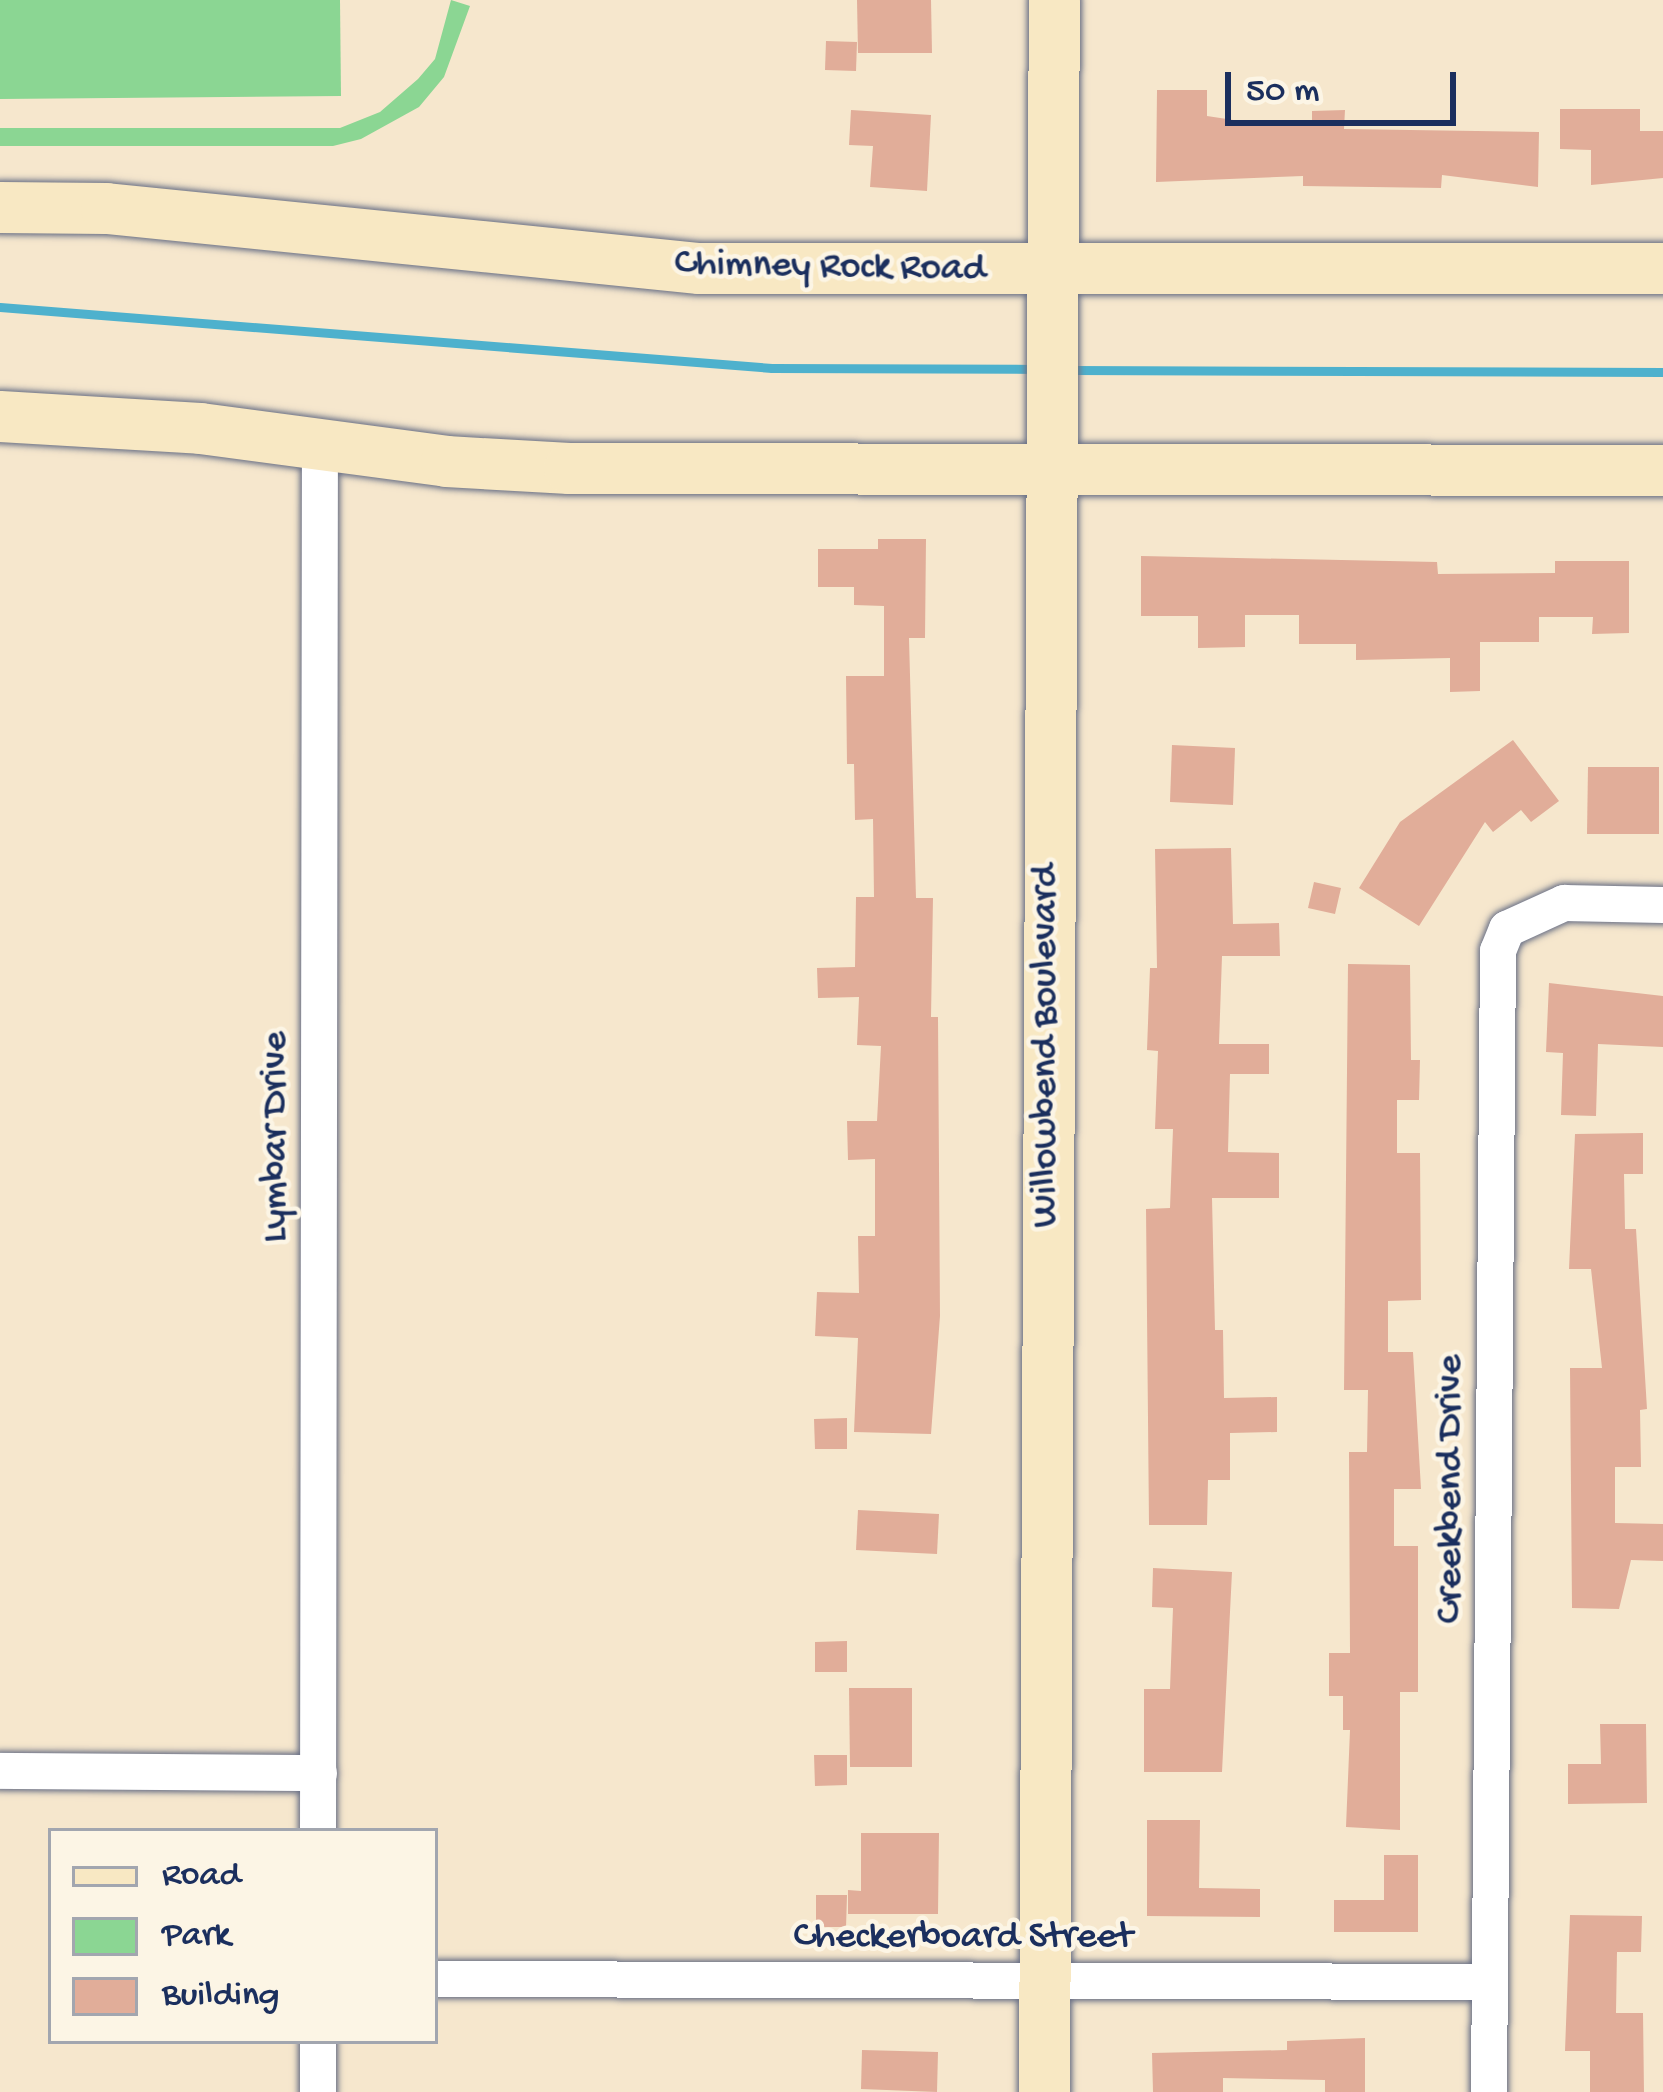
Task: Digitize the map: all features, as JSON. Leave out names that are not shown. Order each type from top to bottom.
[{"type":"main road","name":"Willowbend Boulevard","points":[[1044,2092],[1054,0]]},
{"type":"main road","name":"Chimney Rock Road","points":[[0,207],[106,208],[700,268],[1053,296],[1663,268]]},
{"type":"main road","points":[[0,416],[568,468],[1663,470]]},
{"type":"street","name":"Lymbar Drive","points":[[318,1828],[320,442]]},
{"type":"street","name":"Creekbend Drive","points":[[1490,2092],[1498,950],[1507,929],[1543,909],[1663,905]]},
{"type":"street","points":[[0,1772],[319,1773]]},
{"type":"street","name":"Checkerboard Street","points":[[438,1979],[1490,1982]]},
{"type":"street","points":[[318,2044],[318,2092]]},
{"type":"green space","points":[[0,0],[340,0],[341,96],[0,99]]},
{"type":"green space","points":[[451,0],[470,6],[444,77],[419,107],[361,139],[333,146],[0,146],[0,128],[340,128],[380,112],[418,79],[435,59]]},
{"type":"building","points":[[857,0],[931,0],[932,53],[858,53]]},
{"type":"building","points":[[826,41],[857,42],[856,71],[825,70]]},
{"type":"building","points":[[1157,90],[1207,90],[1207,116],[1240,121],[1312,120],[1312,111],[1345,110],[1344,129],[1539,132],[1538,187],[1442,175],[1441,188],[1303,186],[1303,176],[1156,182]]},
{"type":"building","points":[[1560,109],[1640,109],[1640,131],[1663,131],[1663,178],[1591,185],[1591,150],[1560,149]]},
{"type":"building","points":[[851,110],[931,115],[927,191],[870,187],[873,146],[849,145]]},
{"type":"building","points":[[878,539],[926,539],[925,638],[909,638],[916,898],[933,898],[931,1017],[938,1017],[940,1316],[931,1434],[854,1432],[858,1338],[815,1336],[817,1292],[859,1293],[858,1236],[875,1236],[875,1159],[848,1160],[847,1121],[877,1121],[881,1046],[857,1045],[859,997],[818,998],[817,968],[855,967],[856,897],[874,897],[873,819],[855,820],[854,764],[847,764],[846,676],[884,676],[884,606],[854,605],[854,587],[818,587],[818,549],[878,549]]},
{"type":"building","points":[[1141,556],[1437,562],[1438,574],[1555,573],[1555,561],[1629,561],[1629,633],[1592,634],[1593,617],[1539,617],[1539,642],[1480,642],[1480,691],[1450,692],[1450,658],[1356,660],[1356,644],[1299,644],[1299,615],[1245,615],[1245,647],[1198,648],[1198,616],[1141,616]]},
{"type":"building","points":[[1513,740],[1559,801],[1531,822],[1521,810],[1493,832],[1485,822],[1419,926],[1359,888],[1400,822]]},
{"type":"building","points":[[1172,745],[1235,748],[1233,805],[1170,802]]},
{"type":"building","points":[[1588,767],[1659,767],[1659,834],[1587,834]]},
{"type":"building","points":[[1231,848],[1233,924],[1279,923],[1280,956],[1222,956],[1219,1044],[1269,1044],[1269,1074],[1230,1074],[1228,1152],[1279,1153],[1279,1198],[1212,1198],[1215,1330],[1223,1330],[1224,1398],[1277,1397],[1277,1432],[1230,1433],[1230,1480],[1208,1480],[1207,1525],[1149,1525],[1146,1209],[1170,1208],[1173,1129],[1155,1129],[1158,1051],[1147,1050],[1150,968],[1157,968],[1155,849]]},
{"type":"building","points":[[1314,882],[1341,888],[1335,914],[1308,908]]},
{"type":"building","points":[[1348,964],[1410,965],[1411,1060],[1420,1060],[1419,1100],[1397,1100],[1397,1153],[1420,1153],[1421,1300],[1388,1301],[1388,1352],[1413,1352],[1421,1489],[1394,1489],[1394,1546],[1418,1546],[1418,1692],[1400,1692],[1400,1830],[1346,1827],[1350,1730],[1343,1730],[1343,1696],[1329,1696],[1329,1653],[1350,1653],[1349,1452],[1367,1452],[1368,1390],[1344,1390]]},
{"type":"building","points":[[1549,983],[1663,996],[1663,1047],[1598,1044],[1596,1116],[1561,1115],[1563,1053],[1546,1052]]},
{"type":"building","points":[[1643,1133],[1643,1174],[1624,1174],[1625,1229],[1636,1229],[1647,1409],[1640,1410],[1641,1467],[1615,1467],[1615,1523],[1663,1524],[1663,1561],[1631,1560],[1619,1609],[1572,1608],[1570,1368],[1602,1368],[1591,1269],[1569,1269],[1575,1134]]},
{"type":"building","points":[[847,1418],[847,1449],[815,1449],[814,1419]]},
{"type":"building","points":[[858,1510],[939,1514],[937,1554],[856,1550]]},
{"type":"building","points":[[1153,1568],[1232,1572],[1222,1772],[1144,1772],[1144,1689],[1170,1689],[1173,1608],[1152,1607]]},
{"type":"building","points":[[847,1641],[847,1672],[815,1672],[815,1642]]},
{"type":"building","points":[[849,1688],[912,1688],[912,1767],[850,1767]]},
{"type":"building","points":[[1600,1724],[1646,1724],[1647,1803],[1568,1804],[1568,1764],[1601,1764]]},
{"type":"building","points":[[814,1755],[847,1755],[847,1785],[815,1786]]},
{"type":"building","points":[[1147,1820],[1200,1820],[1199,1888],[1260,1889],[1260,1917],[1147,1916]]},
{"type":"building","points":[[861,1833],[939,1833],[938,1914],[848,1914],[848,1890],[861,1891]]},
{"type":"building","points":[[1384,1855],[1418,1855],[1418,1932],[1334,1932],[1334,1900],[1384,1900]]},
{"type":"building","points":[[816,1895],[847,1895],[846,1927],[816,1927]]},
{"type":"building","points":[[1570,1915],[1642,1916],[1641,1952],[1617,1952],[1616,2013],[1643,2013],[1644,2092],[1590,2092],[1590,2051],[1565,2051]]},
{"type":"building","points":[[1365,2038],[1365,2092],[1325,2092],[1325,2080],[1223,2078],[1223,2092],[1153,2092],[1152,2053],[1287,2050],[1287,2041]]},
{"type":"building","points":[[862,2050],[938,2052],[937,2092],[861,2089]]},
{"type":"waterway","points":[[0,307],[772,368],[1036,369]]},
{"type":"waterway","points":[[1071,370],[1663,372]]}]
